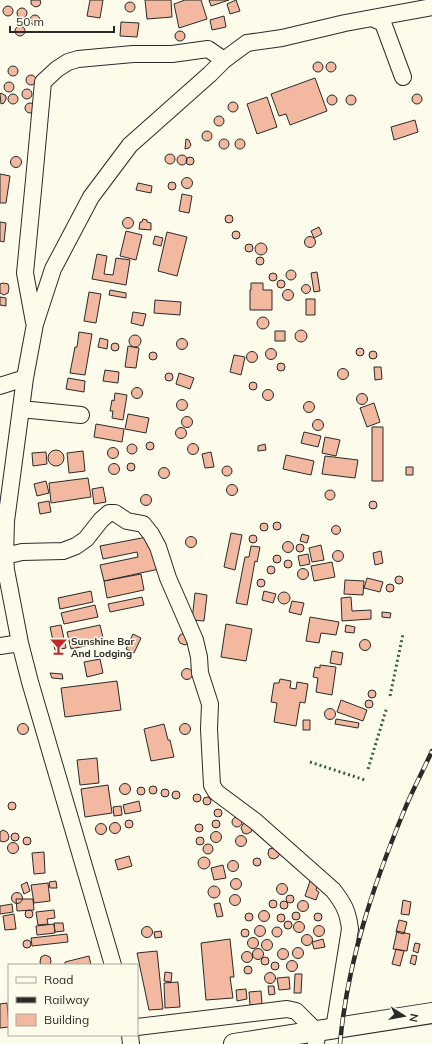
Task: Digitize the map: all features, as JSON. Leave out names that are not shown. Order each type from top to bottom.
[{"type":"main road","points":[[234,1044],[322,1035],[432,1012]]},
{"type":"street","points":[[113,964],[61,792],[49,744],[30,682],[20,643],[6,570],[6,520],[25,378],[35,324],[53,269],[91,197],[130,145],[224,60],[247,43],[282,38],[346,22],[432,7]]},
{"type":"street","points":[[372,18],[383,23],[403,77]]},
{"type":"street","points":[[35,324],[25,273],[43,82],[57,69],[68,62],[78,59],[133,54],[172,54],[208,49],[224,60]]},
{"type":"street","points":[[0,386],[25,378]]},
{"type":"street","points":[[21,409],[81,415]]},
{"type":"street","points":[[5,556],[22,552],[63,551],[76,546],[86,540],[98,523],[109,513],[115,513],[128,521],[143,524],[147,528],[158,547],[168,578],[195,640],[200,673],[210,704],[209,729],[212,785],[216,792],[256,821],[333,890],[343,902],[349,916],[350,929],[322,1035],[296,1011],[287,1009],[138,1027]]},
{"type":"street","points":[[0,646],[20,643]]},
{"type":"building","points":[[31,0],[40,0],[41,3],[39,6],[35,7],[31,4]]},
{"type":"building","points":[[90,0],[103,0],[100,18],[87,16]]},
{"type":"building","points":[[145,0],[171,0],[172,17],[147,19]]},
{"type":"building","points":[[185,0],[201,0],[207,19],[179,28],[174,4]]},
{"type":"building","points":[[209,0],[229,0],[211,6]]},
{"type":"building","points":[[236,0],[240,11],[230,14],[227,4]]},
{"type":"building","points":[[128,2],[132,2],[134,3],[134,11],[128,12],[125,9],[125,5]]},
{"type":"building","points":[[6,6],[10,6],[12,7],[12,15],[6,16],[3,13],[3,9]]},
{"type":"building","points":[[20,8],[24,8],[26,9],[26,17],[20,18],[17,15],[17,11]]},
{"type":"building","points":[[33,15],[37,15],[39,16],[39,24],[33,25],[30,22],[30,18]]},
{"type":"building","points":[[224,16],[226,27],[212,30],[210,20]]},
{"type":"building","points":[[121,22],[139,23],[137,37],[120,36]]},
{"type":"building","points":[[18,26],[22,26],[24,27],[24,35],[18,36],[15,33],[15,29]]},
{"type":"building","points":[[178,31],[182,31],[184,32],[184,40],[178,41],[175,38],[175,34]]},
{"type":"building","points":[[316,62],[320,62],[322,63],[322,71],[316,72],[313,69],[313,65]]},
{"type":"building","points":[[329,62],[333,62],[335,63],[335,71],[329,72],[326,69],[326,65]]},
{"type":"building","points":[[11,66],[15,66],[17,67],[17,75],[11,76],[8,73],[8,69]]},
{"type":"building","points":[[29,75],[33,75],[35,76],[35,84],[29,85],[26,82],[26,78]]},
{"type":"building","points":[[315,78],[327,111],[290,125],[286,114],[279,116],[271,94]]},
{"type":"building","points":[[7,82],[11,82],[13,83],[13,91],[7,92],[4,89],[4,85]]},
{"type":"building","points":[[25,89],[29,89],[31,90],[31,98],[25,99],[22,96],[22,92]]},
{"type":"building","points":[[1,93],[6,96],[6,99],[4,103],[1,104],[0,94]]},
{"type":"building","points":[[11,94],[15,94],[17,95],[17,103],[11,104],[8,101],[8,97]]},
{"type":"building","points":[[415,94],[419,94],[421,95],[421,103],[415,104],[412,101],[412,97]]},
{"type":"building","points":[[330,95],[334,95],[336,96],[336,104],[330,105],[327,102],[327,98]]},
{"type":"building","points":[[349,95],[353,95],[355,96],[355,104],[349,105],[346,102],[346,98]]},
{"type":"building","points":[[267,97],[277,127],[257,134],[247,104]]},
{"type":"building","points":[[231,102],[235,102],[237,103],[237,111],[231,112],[228,109],[228,105]]},
{"type":"building","points":[[30,103],[35,108],[30,113],[25,108]]},
{"type":"building","points":[[217,116],[221,116],[223,117],[223,125],[217,126],[214,123],[214,119]]},
{"type":"building","points":[[415,120],[418,132],[394,140],[391,127]]},
{"type":"building","points":[[205,131],[209,131],[211,132],[211,140],[205,141],[202,138],[202,134]]},
{"type":"building","points":[[186,139],[189,140],[191,145],[189,148],[185,149]]},
{"type":"building","points":[[222,139],[226,139],[228,140],[228,148],[222,149],[219,146],[219,142]]},
{"type":"building","points":[[238,139],[242,139],[244,140],[244,148],[238,149],[235,146],[235,142]]},
{"type":"building","points":[[168,154],[172,154],[174,155],[174,163],[168,164],[165,161],[165,157]]},
{"type":"building","points":[[180,155],[184,155],[186,156],[186,164],[180,165],[177,162],[177,158]]},
{"type":"building","points":[[16,156],[20,158],[22,162],[20,166],[16,168],[12,166],[10,162],[12,158]]},
{"type":"building","points":[[190,157],[193,158],[193,164],[190,165],[187,164],[186,161],[187,158]]},
{"type":"building","points":[[0,174],[10,176],[6,203],[0,203]]},
{"type":"building","points":[[187,177],[191,179],[193,183],[191,187],[187,189],[183,187],[181,183],[183,179]]},
{"type":"building","points":[[170,182],[174,182],[176,186],[174,190],[170,190],[168,188],[168,184]]},
{"type":"building","points":[[138,183],[152,186],[151,193],[136,190]]},
{"type":"building","points":[[182,194],[192,196],[189,213],[179,211]]},
{"type":"building","points":[[227,215],[231,215],[233,219],[231,223],[227,223],[225,221],[225,217]]},
{"type":"building","points":[[128,217],[132,219],[134,223],[132,227],[128,229],[124,227],[122,223],[124,219]]},
{"type":"building","points":[[143,219],[151,223],[151,230],[139,229],[140,222],[142,222]]},
{"type":"building","points":[[0,222],[6,223],[4,242],[0,241]]},
{"type":"building","points":[[319,227],[322,234],[314,238],[311,231]]},
{"type":"building","points":[[126,231],[142,235],[136,260],[120,256]]},
{"type":"building","points":[[234,231],[238,231],[240,235],[238,239],[234,239],[232,237],[232,233]]},
{"type":"building","points":[[167,232],[187,237],[177,276],[158,271]]},
{"type":"building","points":[[155,236],[163,238],[161,246],[153,244]]},
{"type":"building","points":[[308,237],[312,237],[314,238],[314,246],[308,247],[305,244],[305,240]]},
{"type":"building","points":[[259,243],[263,243],[267,249],[263,255],[259,255],[255,251],[255,247]]},
{"type":"building","points":[[247,244],[251,244],[253,248],[251,252],[247,252],[245,250],[245,246]]},
{"type":"building","points":[[97,254],[107,256],[104,274],[113,275],[116,258],[130,260],[126,285],[92,279]]},
{"type":"building","points":[[258,257],[262,257],[264,261],[262,265],[258,265],[256,263],[256,259]]},
{"type":"building","points":[[289,270],[293,270],[295,271],[295,279],[289,280],[286,277],[286,273]]},
{"type":"building","points":[[317,272],[320,291],[314,292],[311,273]]},
{"type":"building","points":[[271,273],[275,273],[277,277],[275,281],[271,281],[269,279],[269,275]]},
{"type":"building","points":[[279,280],[283,280],[285,284],[283,288],[279,288],[277,286],[277,282]]},
{"type":"building","points":[[251,283],[263,283],[263,290],[272,290],[272,310],[250,310]]},
{"type":"building","points":[[0,284],[8,284],[9,288],[8,293],[4,295],[0,293]]},
{"type":"building","points":[[304,285],[308,285],[310,289],[308,293],[304,293],[302,291],[302,287]]},
{"type":"building","points":[[288,289],[292,291],[294,295],[292,299],[288,301],[284,299],[282,295],[284,291]]},
{"type":"building","points":[[110,290],[126,293],[126,298],[109,295]]},
{"type":"building","points":[[89,292],[101,294],[96,323],[84,321]]},
{"type":"building","points":[[0,297],[6,298],[6,306],[0,305]]},
{"type":"building","points":[[306,299],[315,299],[315,315],[306,315]]},
{"type":"building","points":[[155,300],[181,302],[180,315],[154,313]]},
{"type":"building","points":[[133,312],[146,314],[143,326],[131,323]]},
{"type":"building","points":[[265,317],[268,318],[268,328],[261,329],[258,328],[257,321],[258,318]]},
{"type":"building","points":[[301,330],[305,332],[307,336],[305,340],[301,342],[297,340],[295,336],[297,332]]},
{"type":"building","points":[[275,331],[285,331],[285,341],[275,341]]},
{"type":"building","points":[[79,332],[92,334],[85,375],[70,373],[75,347],[77,347]]},
{"type":"building","points":[[135,335],[139,337],[141,341],[139,345],[135,347],[131,345],[129,341],[131,337]]},
{"type":"building","points":[[100,338],[108,340],[107,349],[98,347]]},
{"type":"building","points":[[182,338],[186,340],[188,344],[186,348],[182,350],[178,348],[176,344],[178,340]]},
{"type":"building","points":[[113,343],[117,343],[119,347],[117,351],[113,351],[111,349],[111,345]]},
{"type":"building","points":[[128,346],[139,348],[136,368],[125,367]]},
{"type":"building","points":[[271,348],[275,350],[277,354],[275,358],[271,360],[267,358],[265,354],[267,350]]},
{"type":"building","points":[[358,348],[362,348],[364,352],[362,356],[358,356],[356,354],[356,350]]},
{"type":"building","points":[[252,351],[256,353],[258,357],[256,361],[252,363],[248,361],[246,357],[248,353]]},
{"type":"building","points":[[373,351],[376,352],[376,358],[373,359],[370,358],[369,355],[370,352]]},
{"type":"building","points":[[151,352],[155,352],[157,356],[155,360],[151,360],[149,358],[149,354]]},
{"type":"building","points":[[234,355],[245,357],[241,375],[230,372]]},
{"type":"building","points":[[279,363],[283,363],[285,367],[283,371],[279,371],[277,369],[277,365]]},
{"type":"building","points":[[374,367],[381,367],[382,379],[375,380]]},
{"type":"building","points":[[343,368],[347,370],[349,374],[347,378],[343,380],[339,378],[337,374],[339,370]]},
{"type":"building","points":[[105,370],[119,372],[118,383],[103,381]]},
{"type":"building","points":[[167,373],[171,373],[173,377],[171,381],[167,381],[165,379],[165,375]]},
{"type":"building","points":[[179,373],[194,378],[190,389],[176,384]]},
{"type":"building","points":[[68,378],[85,381],[84,392],[66,389]]},
{"type":"building","points":[[251,382],[255,382],[257,386],[255,390],[251,390],[249,388],[249,384]]},
{"type":"building","points":[[137,387],[141,389],[143,393],[141,397],[137,399],[133,397],[131,393],[133,389]]},
{"type":"building","points":[[268,389],[272,391],[274,395],[272,399],[268,401],[264,399],[262,395],[264,391]]},
{"type":"building","points":[[115,393],[127,395],[123,420],[112,418],[113,411],[110,411]]},
{"type":"building","points":[[362,393],[366,395],[368,399],[366,403],[362,405],[358,403],[356,399],[358,395]]},
{"type":"building","points":[[182,399],[186,401],[188,405],[186,409],[182,411],[178,409],[176,405],[178,401]]},
{"type":"building","points":[[309,401],[313,403],[315,407],[313,411],[309,413],[305,411],[303,407],[305,403]]},
{"type":"building","points":[[374,403],[380,422],[367,427],[360,408]]},
{"type":"building","points":[[128,414],[149,418],[146,433],[125,429]]},
{"type":"building","points":[[187,416],[191,418],[193,422],[191,426],[187,428],[183,426],[181,422],[183,418]]},
{"type":"building","points":[[318,419],[322,421],[324,425],[322,429],[318,431],[314,429],[312,425],[314,421]]},
{"type":"building","points":[[96,424],[124,429],[122,442],[94,437]]},
{"type":"building","points":[[181,427],[185,429],[187,433],[185,437],[181,439],[177,437],[175,433],[177,429]]},
{"type":"building","points":[[372,427],[383,427],[383,481],[372,481]]},
{"type":"building","points":[[304,432],[321,436],[318,447],[301,443]]},
{"type":"building","points":[[325,437],[340,440],[336,456],[322,453]]},
{"type":"building","points":[[150,442],[153,443],[153,449],[150,450],[147,449],[146,446],[147,443]]},
{"type":"building","points":[[193,443],[197,445],[199,449],[197,453],[193,455],[189,453],[187,449],[189,445]]},
{"type":"building","points":[[130,444],[134,444],[136,445],[136,453],[130,454],[127,451],[127,447]]},
{"type":"building","points":[[265,444],[266,450],[258,451],[258,446]]},
{"type":"building","points":[[113,447],[117,449],[119,453],[117,457],[113,459],[109,457],[107,453],[109,449]]},
{"type":"building","points":[[56,450],[62,452],[64,458],[62,464],[56,466],[50,464],[48,458],[50,452]]},
{"type":"building","points":[[83,451],[85,471],[69,473],[67,453]]},
{"type":"building","points":[[46,452],[47,464],[33,466],[32,453]]},
{"type":"building","points":[[211,452],[214,467],[205,468],[202,454]]},
{"type":"building","points":[[286,455],[314,461],[311,475],[283,469]]},
{"type":"building","points":[[325,456],[358,460],[355,478],[322,474]]},
{"type":"building","points":[[114,463],[118,465],[120,469],[118,473],[114,475],[110,473],[108,469],[110,465]]},
{"type":"building","points":[[129,463],[133,463],[135,467],[133,471],[129,471],[127,469],[127,465]]},
{"type":"building","points":[[225,466],[229,466],[231,467],[231,475],[225,476],[222,473],[222,469]]},
{"type":"building","points":[[164,467],[168,469],[170,473],[168,477],[164,479],[160,477],[158,473],[160,469]]},
{"type":"building","points":[[406,467],[413,467],[413,475],[406,475]]},
{"type":"building","points":[[88,478],[91,497],[51,503],[49,483]]},
{"type":"building","points":[[46,481],[49,493],[37,496],[34,484]]},
{"type":"building","points":[[232,484],[236,486],[238,490],[236,494],[232,496],[228,494],[226,490],[228,486]]},
{"type":"building","points":[[103,487],[106,502],[94,504],[92,489]]},
{"type":"building","points":[[328,490],[332,490],[334,491],[334,499],[328,500],[325,497],[325,493]]},
{"type":"building","points":[[146,494],[150,496],[152,500],[150,504],[146,506],[142,504],[140,500],[142,496]]},
{"type":"building","points":[[49,501],[51,512],[40,514],[38,503]]},
{"type":"building","points":[[371,501],[375,501],[377,505],[375,509],[371,509],[369,507],[369,503]]},
{"type":"building","points":[[277,522],[280,523],[280,529],[277,530],[274,529],[273,526],[274,523]]},
{"type":"building","points":[[262,523],[266,523],[268,527],[266,531],[262,531],[260,529],[260,525]]},
{"type":"building","points":[[334,526],[338,526],[340,530],[338,534],[334,534],[332,532],[332,528]]},
{"type":"building","points":[[231,533],[242,535],[235,570],[224,567]]},
{"type":"building","points":[[302,534],[309,536],[307,543],[300,541]]},
{"type":"building","points":[[251,535],[255,535],[257,539],[255,543],[251,543],[249,541],[249,537]]},
{"type":"building","points":[[152,536],[159,569],[104,581],[100,565],[138,557],[137,552],[103,559],[100,546]]},
{"type":"building","points":[[191,536],[195,538],[197,542],[195,546],[191,548],[187,546],[185,542],[187,538]]},
{"type":"building","points":[[288,541],[292,543],[294,547],[292,551],[288,553],[284,551],[282,547],[284,543]]},
{"type":"building","points":[[298,544],[302,544],[304,548],[302,552],[298,552],[296,550],[296,546]]},
{"type":"building","points":[[321,545],[324,560],[312,562],[309,548]]},
{"type":"building","points":[[251,546],[260,547],[257,562],[255,561],[247,605],[236,603],[245,557],[249,557]]},
{"type":"building","points":[[338,550],[342,552],[344,556],[342,560],[338,562],[334,560],[332,556],[334,552]]},
{"type":"building","points":[[381,551],[383,563],[375,565],[373,553]]},
{"type":"building","points":[[308,554],[310,564],[300,566],[298,556]]},
{"type":"building","points":[[275,555],[279,555],[281,559],[279,563],[275,563],[273,561],[273,557]]},
{"type":"building","points":[[286,560],[290,560],[292,564],[290,568],[286,568],[284,566],[284,562]]},
{"type":"building","points":[[332,562],[335,577],[314,581],[311,566]]},
{"type":"building","points":[[269,566],[273,566],[275,570],[273,574],[269,574],[267,572],[267,568]]},
{"type":"building","points":[[303,568],[307,570],[309,574],[307,578],[303,580],[299,578],[297,574],[299,570]]},
{"type":"building","points":[[141,574],[144,590],[107,598],[104,581]]},
{"type":"building","points":[[397,576],[401,576],[403,580],[401,584],[397,584],[395,582],[395,578]]},
{"type":"building","points":[[367,578],[383,582],[380,592],[364,588]]},
{"type":"building","points":[[259,579],[263,579],[265,583],[263,587],[259,587],[257,585],[257,581]]},
{"type":"building","points":[[345,580],[364,581],[363,595],[344,594]]},
{"type":"building","points":[[388,584],[392,584],[394,588],[392,592],[388,592],[386,590],[386,586]]},
{"type":"building","points":[[91,591],[93,602],[60,609],[58,598]]},
{"type":"building","points":[[264,591],[276,594],[273,603],[262,600]]},
{"type":"building","points":[[284,592],[288,594],[290,598],[288,602],[284,604],[280,602],[278,598],[280,594]]},
{"type":"building","points":[[195,593],[207,595],[204,621],[192,620]]},
{"type":"building","points":[[142,597],[144,605],[110,612],[108,604]]},
{"type":"building","points":[[351,597],[352,611],[371,610],[371,619],[342,621],[341,598]]},
{"type":"building","points":[[292,601],[304,603],[301,615],[289,612]]},
{"type":"building","points":[[95,605],[98,617],[64,624],[61,613]]},
{"type":"building","points":[[382,612],[391,613],[390,618],[382,617]]},
{"type":"building","points":[[310,617],[339,622],[336,635],[321,633],[319,643],[306,641]]},
{"type":"building","points":[[226,624],[252,629],[246,661],[221,657]]},
{"type":"building","points":[[61,625],[66,648],[55,650],[50,627]]},
{"type":"building","points":[[100,625],[104,642],[71,649],[67,632]]},
{"type":"building","points":[[346,625],[355,627],[354,633],[345,632]]},
{"type":"building","points":[[184,633],[189,643],[185,645],[180,643],[178,639],[180,635]]},
{"type":"building","points":[[133,634],[141,638],[134,653],[126,649]]},
{"type":"building","points":[[365,639],[369,641],[371,645],[369,649],[365,651],[361,649],[359,645],[361,641]]},
{"type":"building","points":[[332,651],[343,653],[341,665],[330,663]]},
{"type":"building","points":[[100,659],[103,673],[87,677],[84,662]]},
{"type":"building","points":[[320,665],[336,667],[332,695],[316,692],[318,678],[313,677],[315,667],[320,668]]},
{"type":"building","points":[[187,668],[191,670],[193,674],[191,678],[187,680],[183,678],[181,674],[183,670]]},
{"type":"building","points":[[50,673],[62,674],[63,679],[52,678]]},
{"type":"building","points":[[280,679],[291,681],[290,688],[296,689],[297,682],[308,684],[305,703],[300,702],[296,726],[274,722],[277,703],[271,702],[274,683],[279,683]]},
{"type":"building","points":[[117,681],[121,710],[65,717],[61,688]]},
{"type":"building","points":[[372,690],[375,691],[375,697],[372,698],[369,697],[368,694],[369,691]]},
{"type":"building","points":[[341,700],[367,710],[363,721],[337,712]]},
{"type":"building","points":[[367,700],[371,700],[373,704],[371,708],[367,708],[365,706],[365,702]]},
{"type":"building","points":[[330,708],[334,710],[336,714],[334,718],[330,720],[326,718],[324,714],[326,710]]},
{"type":"building","points":[[336,719],[359,723],[358,728],[335,724]]},
{"type":"building","points":[[303,720],[310,720],[310,730],[303,730]]},
{"type":"building","points":[[23,723],[27,725],[29,729],[27,733],[23,735],[19,733],[17,729],[19,725]]},
{"type":"building","points":[[185,723],[189,725],[191,729],[189,733],[185,735],[181,733],[179,729],[181,725]]},
{"type":"building","points":[[164,724],[174,757],[151,761],[144,729]]},
{"type":"building","points":[[97,758],[99,783],[80,785],[77,760]]},
{"type":"building","points":[[125,783],[129,785],[131,789],[129,793],[125,795],[121,793],[119,789],[121,785]]},
{"type":"building","points":[[108,785],[112,813],[85,817],[81,789]]},
{"type":"building","points":[[151,786],[155,786],[157,790],[155,794],[151,794],[149,792],[149,788]]},
{"type":"building","points":[[139,787],[143,787],[145,791],[143,795],[139,795],[137,793],[137,789]]},
{"type":"building","points":[[165,789],[168,790],[168,796],[165,797],[162,796],[161,793],[162,790]]},
{"type":"building","points":[[176,791],[179,792],[179,798],[176,799],[173,798],[172,795],[173,792]]},
{"type":"building","points":[[195,794],[199,794],[201,798],[199,802],[195,802],[193,800],[193,796]]},
{"type":"building","points":[[207,797],[210,798],[210,804],[207,805],[204,804],[203,801],[204,798]]},
{"type":"building","points":[[139,801],[141,811],[125,814],[123,805]]},
{"type":"building","points":[[10,802],[14,802],[16,806],[14,810],[10,810],[8,808],[8,804]]},
{"type":"building","points":[[121,806],[122,815],[114,816],[113,807]]},
{"type":"building","points":[[218,809],[221,810],[221,816],[218,817],[215,816],[214,813],[215,810]]},
{"type":"building","points":[[237,817],[242,822],[237,827],[232,822]]},
{"type":"building","points":[[127,820],[131,820],[133,824],[131,828],[127,828],[125,826],[125,822]]},
{"type":"building","points":[[214,820],[218,820],[220,824],[218,828],[214,828],[212,826],[212,822]]},
{"type":"building","points":[[115,822],[119,824],[121,828],[119,832],[115,834],[111,832],[109,828],[111,824]]},
{"type":"building","points":[[246,822],[253,828],[251,832],[247,834],[243,833],[241,828]]},
{"type":"building","points":[[99,824],[103,824],[105,825],[105,833],[99,834],[96,831],[96,827]]},
{"type":"building","points":[[197,824],[201,824],[203,828],[201,832],[197,832],[195,830],[195,826]]},
{"type":"building","points":[[3,830],[7,832],[9,836],[8,840],[4,842],[0,841],[0,832]]},
{"type":"building","points":[[216,831],[220,833],[222,837],[220,841],[216,843],[212,841],[210,837],[212,833]]},
{"type":"building","points":[[13,833],[17,833],[19,837],[17,841],[13,841],[11,839],[11,835]]},
{"type":"building","points":[[241,835],[245,837],[247,841],[245,845],[241,847],[237,845],[235,841],[237,837]]},
{"type":"building","points":[[25,837],[29,837],[31,841],[29,845],[25,845],[23,843],[23,839]]},
{"type":"building","points":[[198,837],[202,837],[204,841],[202,845],[198,845],[196,843],[196,839]]},
{"type":"building","points":[[13,842],[17,844],[19,848],[17,852],[13,854],[9,852],[7,848],[9,844]]},
{"type":"building","points":[[206,844],[210,844],[212,845],[212,853],[206,854],[203,851],[203,847]]},
{"type":"building","points":[[274,848],[280,853],[278,857],[274,859],[270,858],[268,854],[269,849]]},
{"type":"building","points":[[44,852],[45,873],[34,874],[32,853]]},
{"type":"building","points":[[129,856],[132,866],[118,870],[115,860]]},
{"type":"building","points":[[204,857],[208,859],[210,863],[208,867],[204,869],[200,867],[198,863],[200,859]]},
{"type":"building","points":[[255,858],[259,858],[261,862],[259,866],[255,866],[253,864],[253,860]]},
{"type":"building","points":[[233,860],[237,862],[239,866],[237,870],[233,872],[229,870],[227,866],[229,862]]},
{"type":"building","points":[[223,865],[226,878],[214,880],[211,868]]},
{"type":"building","points":[[236,878],[240,880],[242,884],[240,888],[236,890],[232,888],[230,884],[232,880]]},
{"type":"building","points":[[56,881],[57,888],[50,888],[49,882]]},
{"type":"building","points":[[310,881],[318,884],[316,890],[319,892],[316,900],[305,896]]},
{"type":"building","points":[[27,882],[30,891],[24,894],[21,885]]},
{"type":"building","points":[[48,883],[50,901],[34,903],[31,885]]},
{"type":"building","points":[[282,883],[286,885],[288,889],[286,893],[282,895],[278,893],[276,889],[278,885]]},
{"type":"building","points":[[212,886],[216,886],[220,892],[216,898],[212,898],[208,894],[208,890]]},
{"type":"building","points":[[17,892],[21,894],[23,898],[21,902],[17,904],[13,902],[11,898],[13,894]]},
{"type":"building","points":[[235,894],[239,896],[241,900],[239,904],[235,906],[231,904],[229,900],[231,896]]},
{"type":"building","points":[[290,895],[293,896],[293,902],[290,903],[287,902],[286,899],[287,896]]},
{"type":"building","points":[[16,899],[33,899],[34,910],[17,911]]},
{"type":"building","points":[[271,900],[275,900],[277,904],[275,908],[271,908],[269,906],[269,902]]},
{"type":"building","points":[[303,900],[307,902],[309,906],[307,910],[303,912],[299,910],[297,906],[299,902]]},
{"type":"building","points":[[403,900],[411,902],[409,915],[401,914]]},
{"type":"building","points":[[282,901],[286,901],[288,905],[286,909],[282,909],[280,907],[280,903]]},
{"type":"building","points":[[220,903],[223,916],[217,917],[214,904]]},
{"type":"building","points":[[12,904],[13,912],[0,914],[0,906]]},
{"type":"building","points":[[27,910],[31,910],[33,914],[31,918],[27,918],[25,916],[25,912]]},
{"type":"building","points":[[54,910],[55,918],[47,919],[48,924],[38,925],[36,912]]},
{"type":"building","points":[[264,910],[268,912],[270,916],[268,920],[264,922],[260,920],[258,916],[260,912]]},
{"type":"building","points":[[296,912],[299,913],[299,919],[296,920],[293,919],[292,916],[293,913]]},
{"type":"building","points":[[249,913],[252,914],[252,920],[249,921],[246,920],[245,917],[246,914]]},
{"type":"building","points":[[316,913],[320,913],[322,917],[320,921],[316,921],[314,919],[314,915]]},
{"type":"building","points":[[14,914],[16,929],[5,930],[3,916]]},
{"type":"building","points":[[279,914],[283,914],[285,918],[283,922],[279,922],[277,920],[277,916]]},
{"type":"building","points":[[399,920],[407,922],[404,934],[396,932]]},
{"type":"building","points":[[286,921],[290,921],[292,925],[290,929],[286,929],[284,927],[284,923]]},
{"type":"building","points":[[299,921],[303,923],[305,927],[303,931],[299,933],[295,931],[293,927],[295,923]]},
{"type":"building","points":[[54,923],[63,923],[64,931],[55,932]]},
{"type":"building","points":[[54,924],[55,933],[37,935],[36,926]]},
{"type":"building","points":[[260,925],[264,927],[266,931],[264,935],[260,937],[256,935],[254,931],[256,927]]},
{"type":"building","points":[[319,925],[323,927],[325,931],[323,935],[319,937],[315,935],[313,931],[315,927]]},
{"type":"building","points":[[147,926],[151,928],[153,932],[151,936],[147,938],[143,936],[141,932],[143,928]]},
{"type":"building","points":[[275,927],[279,927],[281,928],[281,936],[275,937],[272,934],[272,930]]},
{"type":"building","points":[[243,929],[247,929],[249,933],[247,937],[243,937],[241,935],[241,931]]},
{"type":"building","points":[[161,931],[162,937],[155,938],[154,932]]},
{"type":"building","points":[[397,931],[410,934],[407,951],[393,949]]},
{"type":"building","points":[[67,934],[68,942],[32,946],[31,938]]},
{"type":"building","points":[[307,934],[311,936],[313,940],[311,944],[307,946],[303,944],[301,940],[303,936]]},
{"type":"building","points":[[253,937],[257,939],[259,943],[257,947],[253,949],[249,947],[247,943],[249,939]]},
{"type":"building","points":[[230,939],[234,977],[230,977],[233,998],[206,1000],[201,943]]},
{"type":"building","points":[[267,939],[271,941],[273,945],[271,949],[267,951],[263,949],[261,945],[263,941]]},
{"type":"building","points":[[323,939],[325,947],[314,949],[312,942]]},
{"type":"building","points":[[25,940],[29,940],[31,944],[29,948],[25,948],[23,946],[23,942]]},
{"type":"building","points":[[415,943],[420,944],[418,953],[413,951]]},
{"type":"building","points":[[298,947],[302,949],[304,953],[302,957],[298,959],[294,957],[292,953],[294,949]]},
{"type":"building","points":[[258,948],[262,950],[264,954],[262,958],[258,960],[254,958],[252,954],[254,950]]},
{"type":"building","points":[[283,948],[287,950],[289,954],[287,958],[283,960],[279,958],[277,954],[279,950]]},
{"type":"building","points":[[396,949],[404,951],[400,966],[392,964]]},
{"type":"building","points":[[157,951],[163,1009],[149,1010],[137,953]]},
{"type":"building","points":[[247,951],[251,953],[253,957],[251,961],[247,963],[243,961],[241,957],[243,953]]},
{"type":"building","points":[[45,955],[50,957],[50,964],[41,964],[41,957]]},
{"type":"building","points":[[412,955],[417,956],[415,965],[410,963]]},
{"type":"building","points":[[89,956],[91,964],[65,964],[65,962]]},
{"type":"building","points":[[263,957],[267,957],[269,961],[267,965],[263,965],[261,963],[261,959]]},
{"type":"building","points":[[292,960],[296,962],[298,966],[296,970],[292,972],[288,970],[286,966],[288,962]]},
{"type":"building","points":[[273,962],[277,962],[279,966],[277,970],[273,970],[271,968],[271,964]]},
{"type":"building","points":[[246,966],[250,966],[252,970],[250,974],[246,974],[244,972],[244,968]]},
{"type":"building","points":[[165,972],[172,973],[171,982],[164,981]]},
{"type":"building","points":[[270,972],[274,974],[276,978],[274,982],[270,984],[266,982],[264,978],[266,974]]},
{"type":"building","points":[[295,974],[302,974],[301,993],[294,993]]},
{"type":"building","points":[[289,977],[290,989],[279,990],[277,978]]},
{"type":"building","points":[[178,982],[180,1007],[165,1008],[164,983]]},
{"type":"building","points":[[268,986],[274,986],[275,994],[269,995]]},
{"type":"building","points":[[246,989],[247,999],[237,1001],[236,990]]},
{"type":"building","points":[[261,991],[262,1004],[250,1005],[249,992]]},
{"type":"building","points":[[7,1003],[8,1027],[0,1028],[0,1004]]},
{"type":"railway","points":[[340,1044],[343,1014],[355,954],[372,896],[410,796],[432,751]]},
{"type":"hedge","points":[[390,696],[403,634]]},
{"type":"hedge","points":[[368,769],[387,707]]},
{"type":"hedge","points":[[310,762],[365,780]]},
{"type":"place","name":"Sunshine Bar And Lodging","points":[[58,647]]}]
